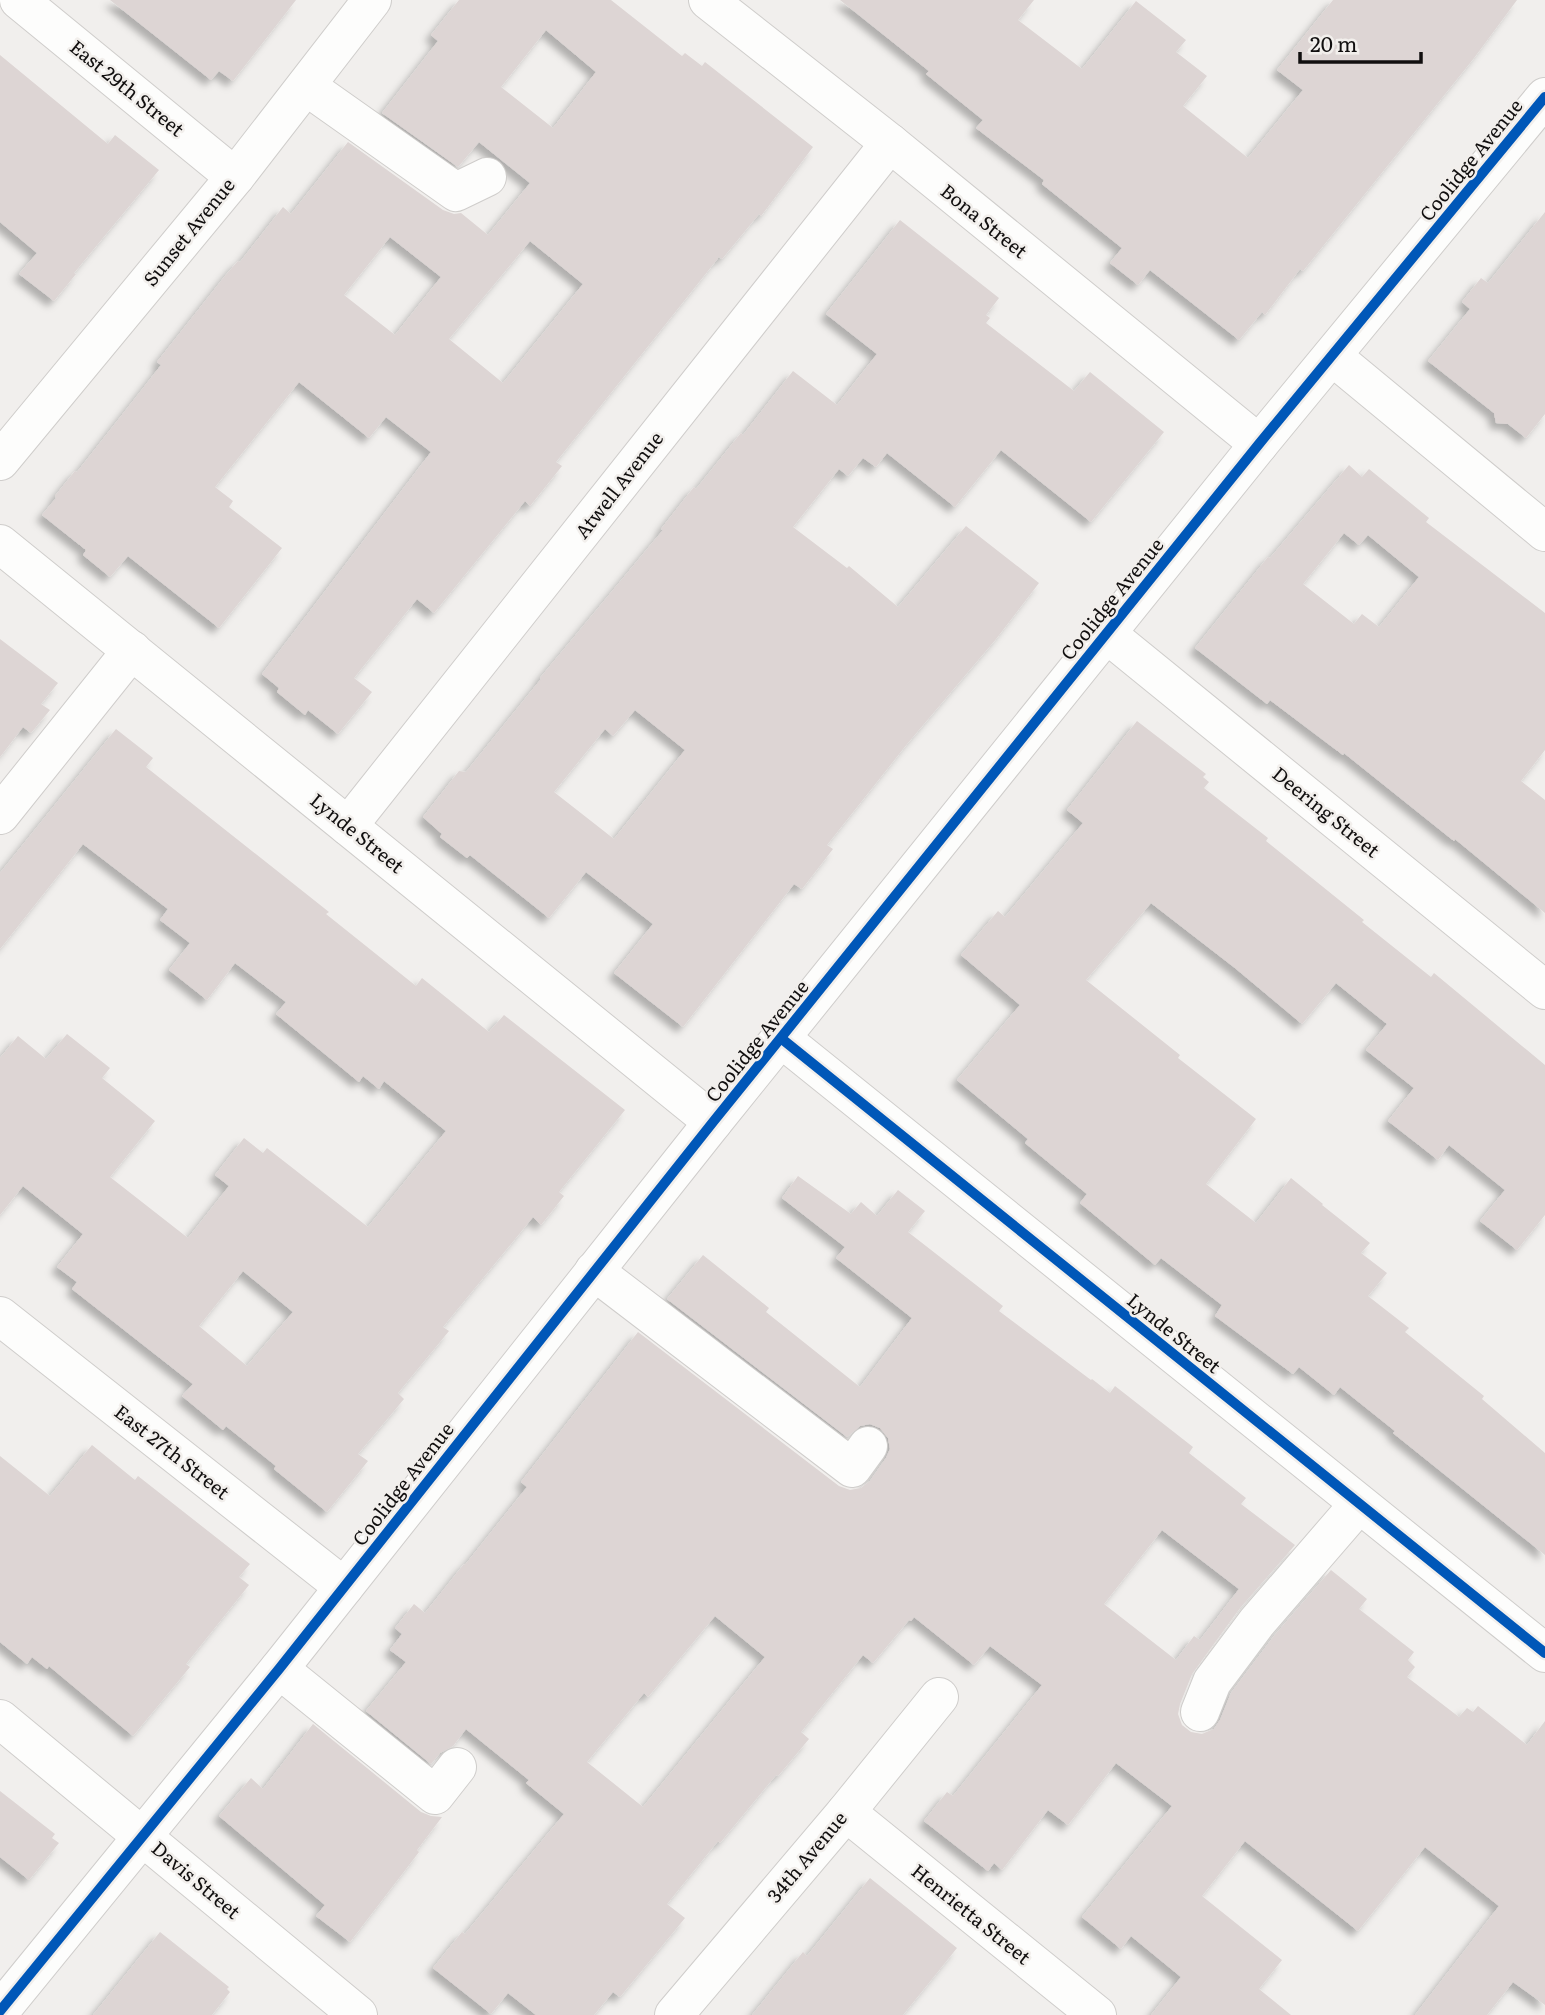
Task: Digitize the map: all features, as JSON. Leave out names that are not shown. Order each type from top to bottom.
[{"type":"street","name":"East 29th Street","points":[[19,0],[235,177]]},
{"type":"street","name":"Sunset Avenue","points":[[0,461],[235,177],[372,0]]},
{"type":"street","name":"Bona Street","points":[[708,0],[1259,444]]},
{"type":"street","points":[[306,86],[456,192],[487,177]]},
{"type":"street","name":"Coolidge Avenue","points":[[0,2011],[279,1669],[713,1122],[1259,444],[1545,97]]},
{"type":"street","name":"Atwell Avenue","points":[[348,826],[890,144]]},
{"type":"street","points":[[1332,356],[1545,532]]},
{"type":"street","name":"Lynde Street","points":[[0,544],[713,1122]]},
{"type":"street","name":"Deering Street","points":[[1107,634],[1545,990]]},
{"type":"street","points":[[0,815],[132,650]]},
{"type":"street","name":"Lynde Street","points":[[782,1039],[1545,1653]]},
{"type":"street","points":[[594,1271],[852,1466]]},
{"type":"street","name":"East 27th Street","points":[[0,1316],[344,1587]]},
{"type":"street","points":[[1200,1712],[1212,1682],[1256,1622],[1359,1504]]},
{"type":"street","points":[[279,1669],[435,1795],[457,1767]]},
{"type":"street","name":"34th Avenue","points":[[674,2015],[846,1812],[939,1697]]},
{"type":"street","name":"Davis Street","points":[[0,1719],[358,2015]]},
{"type":"street","name":"Henrietta Street","points":[[846,1812],[1097,2015]]},
{"type":"building","points":[[110,0],[296,0],[233,81],[219,71],[211,80]]},
{"type":"building","points":[[459,0],[611,0],[682,56],[685,53],[702,66],[705,62],[813,147],[761,216],[759,214],[722,259],[719,257],[556,462],[562,466],[530,506],[525,501],[434,613],[417,599],[354,678],[372,692],[338,734],[308,710],[305,715],[277,692],[279,688],[262,674],[431,452],[386,417],[369,438],[299,382],[215,487],[233,501],[229,507],[282,548],[219,628],[128,556],[110,577],[83,555],[86,550],[42,515],[161,365],[157,362],[225,276],[240,262],[283,207],[291,214],[348,142],[443,210],[454,214],[461,213],[488,235],[530,183],[479,142],[458,167],[382,113],[438,41],[431,35]],"holes":[[[546,30],[596,72],[553,128],[501,87]],[[390,237],[441,277],[395,335],[344,295]],[[530,241],[583,284],[503,383],[449,339]]]},
{"type":"building","points":[[840,0],[1034,0],[1018,20],[1082,69],[1136,1],[1186,40],[1176,52],[1207,76],[1183,106],[1248,158],[1303,90],[1277,70],[1333,0],[1517,0],[1474,58],[1303,271],[1300,269],[1265,315],[1262,312],[1239,340],[1150,270],[1138,285],[1110,263],[1122,248],[1042,184],[1044,180],[976,128],[983,120],[926,74],[929,71]]},
{"type":"building","points":[[0,55],[108,144],[115,135],[159,170],[54,301],[19,274],[37,253],[0,222]]},
{"type":"building","points":[[1545,212],[1545,414],[1526,438],[1508,424],[1496,423],[1494,413],[1428,361],[1470,309],[1462,302],[1481,278],[1488,283]]},
{"type":"building","points":[[900,220],[999,298],[986,315],[990,318],[986,323],[1074,391],[1090,372],[1164,432],[1091,522],[1001,450],[955,507],[887,453],[876,467],[863,458],[848,476],[839,469],[793,527],[847,568],[849,566],[898,607],[966,526],[1039,583],[827,845],[833,849],[802,889],[794,884],[683,1027],[614,973],[653,924],[586,872],[549,918],[470,855],[467,858],[440,837],[442,834],[423,817],[459,771],[466,772],[663,530],[661,529],[694,487],[696,489],[741,433],[743,435],[793,371],[837,405],[877,354],[826,314]],"holes":[[[635,710],[685,750],[614,839],[554,792],[605,729],[613,736]]]},
{"type":"building","points":[[1349,465],[1362,477],[1369,469],[1429,518],[1426,522],[1545,613],[1545,750],[1521,781],[1545,800],[1545,913],[1344,753],[1343,755],[1270,700],[1267,704],[1195,648],[1268,557],[1270,558]],"holes":[[[1344,533],[1359,545],[1368,535],[1419,577],[1379,627],[1362,614],[1354,624],[1303,584]]]},
{"type":"building","points":[[0,639],[58,683],[41,704],[50,710],[31,733],[23,727],[0,757]]},
{"type":"building","points":[[1137,721],[1206,774],[1203,777],[1209,782],[1204,788],[1268,838],[1266,841],[1364,920],[1362,922],[1431,977],[1434,973],[1545,1065],[1545,1215],[1517,1250],[1480,1221],[1505,1190],[1449,1145],[1438,1160],[1388,1121],[1414,1088],[1366,1050],[1387,1024],[1336,983],[1302,1024],[1151,903],[1086,980],[1180,1055],[1178,1058],[1256,1119],[1206,1184],[1256,1223],[1291,1178],[1370,1243],[1361,1253],[1387,1273],[1368,1296],[1409,1328],[1405,1332],[1484,1396],[1482,1399],[1545,1453],[1545,1555],[1340,1387],[1334,1395],[1299,1367],[1293,1374],[1215,1316],[1222,1305],[1161,1258],[1155,1265],[1080,1203],[1087,1194],[1025,1143],[1028,1139],[957,1080],[1020,1005],[961,955],[998,911],[1005,917],[1083,823],[1067,810]]},
{"type":"building","points":[[116,729],[153,758],[146,767],[329,912],[326,914],[416,986],[422,978],[489,1032],[504,1015],[625,1110],[559,1192],[564,1196],[541,1225],[533,1217],[443,1327],[449,1331],[398,1393],[404,1399],[358,1454],[368,1461],[327,1512],[226,1426],[223,1430],[182,1396],[193,1384],[72,1289],[77,1282],[57,1267],[83,1234],[23,1186],[0,1215],[0,1058],[18,1036],[46,1059],[67,1034],[110,1068],[102,1078],[155,1121],[110,1177],[188,1238],[229,1186],[215,1175],[244,1138],[263,1153],[267,1148],[368,1227],[446,1131],[384,1081],[379,1089],[363,1076],[359,1082],[276,1014],[286,1002],[235,963],[207,1000],[169,970],[190,943],[160,920],[168,909],[83,844],[0,949],[0,873]],"holes":[[[243,1271],[293,1312],[247,1366],[199,1326]]]},
{"type":"building","points":[[798,1176],[851,1214],[861,1202],[877,1216],[898,1190],[925,1211],[908,1232],[1003,1306],[999,1311],[1110,1393],[1115,1386],[1193,1447],[1189,1453],[1246,1498],[1241,1504],[1295,1545],[1240,1608],[1192,1674],[1178,1714],[1182,1725],[1191,1732],[1202,1734],[1214,1729],[1231,1693],[1274,1636],[1331,1570],[1367,1599],[1359,1609],[1414,1652],[1408,1660],[1415,1667],[1407,1677],[1459,1717],[1467,1708],[1473,1712],[1478,1706],[1527,1745],[1545,1721],[1545,2005],[1513,1982],[1487,2015],[1415,2015],[1499,1906],[1425,1847],[1358,1931],[1245,1841],[1202,1896],[1282,1960],[1259,1989],[1291,2015],[1151,2015],[1181,1977],[1131,1936],[1121,1949],[1082,1917],[1172,1806],[1116,1763],[1068,1825],[1048,1810],[1002,1870],[994,1863],[988,1871],[924,1821],[947,1792],[953,1796],[1042,1685],[990,1646],[974,1665],[914,1617],[873,1663],[863,1655],[801,1732],[809,1739],[720,1843],[718,1841],[667,1904],[685,1918],[620,1997],[613,1992],[594,2015],[536,2015],[508,1993],[491,2014],[433,1968],[462,1932],[465,1934],[564,1814],[526,1783],[529,1780],[466,1729],[453,1746],[440,1753],[431,1764],[366,1711],[406,1662],[390,1650],[402,1634],[395,1628],[414,1604],[425,1613],[465,1565],[527,1487],[521,1482],[638,1332],[839,1486],[850,1490],[861,1488],[870,1481],[886,1458],[890,1449],[888,1438],[880,1428],[870,1424],[860,1426],[847,1437],[667,1299],[703,1255],[769,1308],[766,1312],[860,1387],[912,1318],[836,1258],[845,1247],[782,1198]],"holes":[[[1162,1530],[1239,1589],[1200,1640],[1194,1636],[1176,1660],[1104,1604]],[[715,1616],[765,1657],[643,1807],[587,1762],[644,1693],[648,1697]]]},
{"type":"building","points":[[92,1445],[135,1480],[138,1476],[250,1564],[239,1577],[249,1585],[186,1664],[190,1667],[133,1736],[49,1666],[47,1669],[32,1657],[27,1664],[0,1642],[0,1456],[50,1496]]},
{"type":"building","points":[[313,1724],[421,1812],[442,1817],[417,1850],[419,1852],[350,1942],[316,1916],[325,1905],[219,1816],[251,1778],[263,1789]]},
{"type":"building","points":[[0,1791],[55,1834],[52,1838],[59,1843],[29,1880],[0,1857]]},
{"type":"building","points":[[870,1878],[957,1948],[903,2015],[752,2015],[803,1952],[807,1956]]},
{"type":"building","points":[[160,1932],[229,1987],[227,1989],[230,1992],[212,2015],[93,2015]]},
{"type":"cycle path","points":[[0,2011],[279,1669],[713,1122],[1259,444],[1545,97]]},
{"type":"cycle path","points":[[782,1039],[1545,1653]]}]
